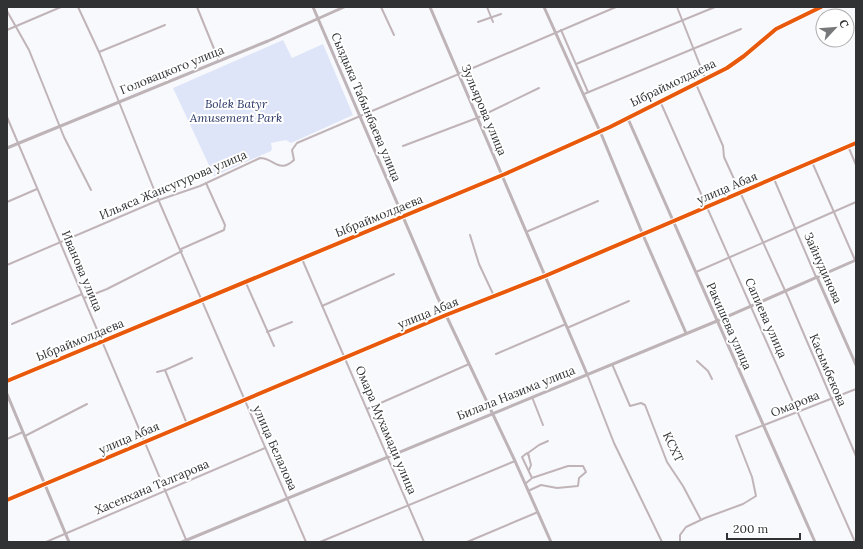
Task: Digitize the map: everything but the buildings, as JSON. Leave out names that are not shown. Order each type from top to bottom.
[{"type":"street","points":[[7,30],[61,7]]},
{"type":"street","name":"улица Белалова","points":[[78,7],[99,52],[159,200],[182,250],[244,400],[306,542]]},
{"type":"street","points":[[197,7],[219,61]]},
{"type":"street","name":"Сыздыка Табынбаева улица","points":[[313,7],[446,315],[515,461],[551,542]]},
{"type":"street","name":"Головацкого улица","points":[[7,148],[219,61],[344,7]]},
{"type":"street","points":[[381,7],[394,35]]},
{"type":"street","name":"Зульярова улица","points":[[430,7],[586,374]]},
{"type":"street","points":[[487,7],[493,22]]},
{"type":"street","points":[[544,7],[582,95],[600,131],[686,333]]},
{"type":"street","name":"Ильяса Жансугурова улица","points":[[7,265],[159,200],[206,183],[260,158],[277,165],[286,165],[294,160],[292,150],[297,143],[616,7]]},
{"type":"street","points":[[677,7],[705,79]]},
{"type":"street","points":[[576,64],[715,7]]},
{"type":"street","name":"Ыбраймолдаева","points":[[7,381],[246,283],[502,175],[600,131],[696,84],[731,65],[776,29],[821,7]]},
{"type":"street","points":[[7,11],[29,50],[77,165],[91,190]]},
{"type":"street","points":[[478,22],[501,14]]},
{"type":"street","points":[[99,52],[165,25]]},
{"type":"street","points":[[582,95],[741,29]]},
{"type":"street","points":[[561,30],[588,92]]},
{"type":"street","name":"Касымбекова","points":[[696,84],[723,146],[724,157],[785,292],[856,456]]},
{"type":"street","points":[[403,146],[477,118],[538,88]]},
{"type":"street","name":"Сапиева улица","points":[[660,101],[855,542]]},
{"type":"street","name":"Иванова улица","points":[[7,117],[186,541]]},
{"type":"street","name":"Ракишева улица","points":[[627,118],[815,542]]},
{"type":"street","name":"улица Абая","points":[[7,500],[446,315],[495,297],[674,222],[856,143]]},
{"type":"street","points":[[848,146],[856,165]]},
{"type":"street","points":[[812,162],[856,261]]},
{"type":"street","name":"Зайнудинова","points":[[774,179],[856,365]]},
{"type":"street","points":[[84,298],[107,289],[224,230],[225,226],[206,183]]},
{"type":"street","points":[[7,202],[37,189]]},
{"type":"street","points":[[526,232],[598,201]]},
{"type":"street","points":[[696,272],[856,202]]},
{"type":"street","points":[[470,235],[479,264],[495,297]]},
{"type":"street","name":"Омара Мухамади улица","points":[[302,259],[424,542]]},
{"type":"street","name":"Билала Назима улица","points":[[182,542],[492,412],[717,321],[856,261]]},
{"type":"street","points":[[322,306],[394,274]]},
{"type":"street","points":[[246,283],[274,346]]},
{"type":"street","points":[[12,324],[82,294]]},
{"type":"street","points":[[567,328],[628,301]]},
{"type":"street","points":[[267,332],[292,322]]},
{"type":"street","points":[[496,354],[566,324]]},
{"type":"street","points":[[156,372],[165,370],[192,358]]},
{"type":"street","points":[[697,361],[708,371],[712,379]]},
{"type":"street","points":[[367,409],[469,364]]},
{"type":"street","name":"КСХТ","points":[[612,364],[630,406],[641,403],[645,405],[667,462],[683,486],[701,520]]},
{"type":"street","points":[[165,370],[187,424]]},
{"type":"street","points":[[586,374],[614,443],[662,542]]},
{"type":"street","name":"Омарова","points":[[701,520],[734,508],[756,496],[752,477],[736,436],[856,389]]},
{"type":"street","points":[[7,394],[69,542]]},
{"type":"street","points":[[531,396],[543,425]]},
{"type":"street","points":[[25,436],[87,404]]},
{"type":"street","points":[[7,439],[23,432]]},
{"type":"street","points":[[525,484],[532,480],[529,471],[531,465],[528,453],[534,448],[548,441]]},
{"type":"street","name":"Хасенхана Талгарова","points":[[46,542],[265,448]]},
{"type":"street","points":[[528,491],[541,485],[552,488],[574,488],[578,486],[579,478],[586,472],[583,466],[572,465],[534,479],[532,478],[522,457],[527,453],[529,456]]},
{"type":"street","points":[[320,542],[408,505],[474,480],[515,461]]},
{"type":"street","points":[[467,542],[538,512]]},
{"type":"street","points":[[680,542],[683,529],[701,520]]},
{"type":"green space","name":"Bolek Batyr Amusement Park","points":[[283,40],[292,58],[323,44],[353,115],[291,143],[286,140],[271,143],[271,151],[214,176],[173,88]]},
{"type":"cycle path","points":[[7,381],[505,174],[610,127],[727,68],[776,29],[821,7]]},
{"type":"cycle path","points":[[7,500],[446,315],[545,276],[856,143]]}]
